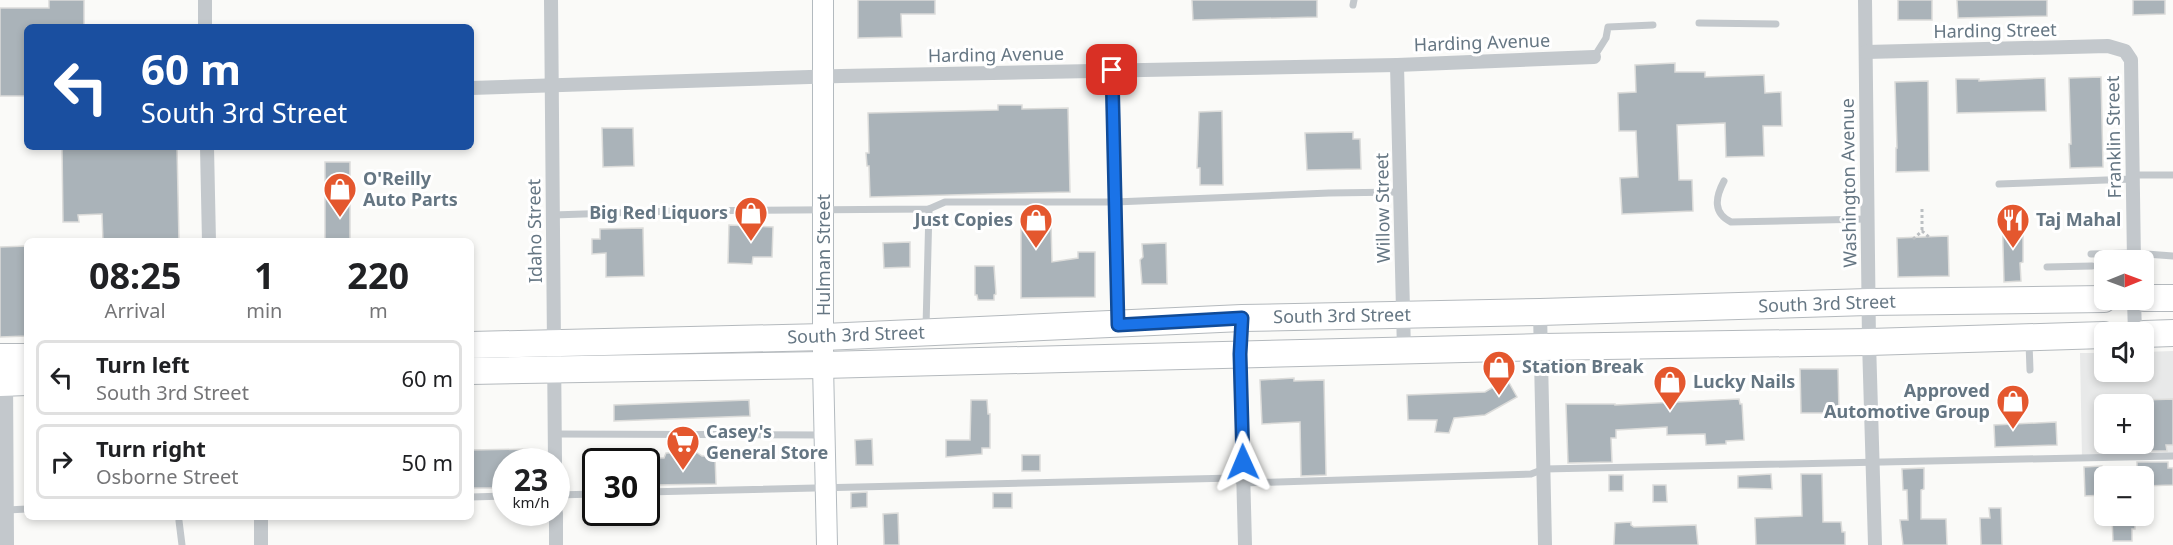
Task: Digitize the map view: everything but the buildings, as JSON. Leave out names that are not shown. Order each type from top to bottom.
[{"type":"highway","points":[[2154,298],[2173,298]]},
{"type":"highway","name":"South 3rd Street","points":[[474,345],[824,337],[1242,318],[2094,299]]},
{"type":"highway","points":[[2154,334],[2173,333]]},
{"type":"highway","name":"South 3rd Street","points":[[474,371],[2094,335]]},
{"type":"main road","name":"Hulman Street","points":[[823,0],[823,365],[827,545]]},
{"type":"street","points":[[205,0],[206,24]]},
{"type":"street","name":"Idaho Street","points":[[551,0],[555,448]]},
{"type":"street","name":"Washington Avenue","points":[[1865,0],[1868,303],[1875,545]]},
{"type":"street","name":"Harding Street","points":[[1866,52],[2108,46],[2125,51]]},
{"type":"street","name":"Franklin Street","points":[[2125,51],[2131,60],[2134,250]]},
{"type":"street","name":"Harding Avenue","points":[[474,87],[1594,57]]},
{"type":"street","name":"Willow Street","points":[[1397,64],[1404,351]]},
{"type":"street","points":[[1112,70],[1118,325]]},
{"type":"street","points":[[207,150],[210,238]]},
{"type":"street","points":[[1540,312],[1545,545]]},
{"type":"street","points":[[1242,318],[1240,354],[1245,545]]},
{"type":"street","points":[[7,545],[3,512],[11,370]]},
{"type":"street","points":[[261,520],[261,545]]},
{"type":"street","points":[[556,526],[556,545]]},
{"type":"lane","points":[[1699,23],[1776,24]]},
{"type":"lane","points":[[1594,57],[1602,48],[1608,27],[1653,25]]},
{"type":"lane","points":[[1999,184],[2173,175]]},
{"type":"lane","points":[[1724,181],[1717,196],[1718,208],[1722,217],[1731,222],[1867,219]]},
{"type":"lane","points":[[553,215],[929,209],[945,202],[1115,202],[1400,192]]},
{"type":"lane","points":[[926,333],[929,209]]},
{"type":"lane","points":[[2154,256],[2173,256]]},
{"type":"lane","points":[[2047,267],[2092,266]]},
{"type":"lane","points":[[2029,337],[2030,370]]},
{"type":"lane","points":[[555,434],[825,435]]},
{"type":"lane","points":[[660,492],[1233,478],[1243,483],[1531,474],[1544,469],[2173,456]]},
{"type":"lane","points":[[474,497],[492,496]]},
{"type":"lane","points":[[3,512],[24,509]]},
{"type":"lane","points":[[179,521],[182,545]]},
{"type":"path","points":[[1922,209],[1922,231],[1931,239]]},
{"type":"path","points":[[1913,239],[1922,231]]},
{"type":"shaded area","points":[[2173,351],[2173,455],[2082,458],[2080,353],[2094,353],[2094,382],[2154,382],[2154,352]]},
{"type":"place","name":"O'Reilly Auto Parts","points":[[340,218]]},
{"type":"place","name":"Big Red Liquors","points":[[751,242]]},
{"type":"place","name":"Just Copies","points":[[1036,249]]},
{"type":"place","name":"Taj Mahal","points":[[2013,249]]},
{"type":"place","name":"Station Break","points":[[1499,396]]},
{"type":"place","name":"Lucky Nails","points":[[1670,411]]},
{"type":"place","name":"Approved Automotive Group","points":[[2013,430]]},
{"type":"place","name":"Casey's General Store","points":[[683,471]]},
{"type":"route","points":[[1112,70],[1118,325],[1242,318],[1240,354],[1243,462]]}]
